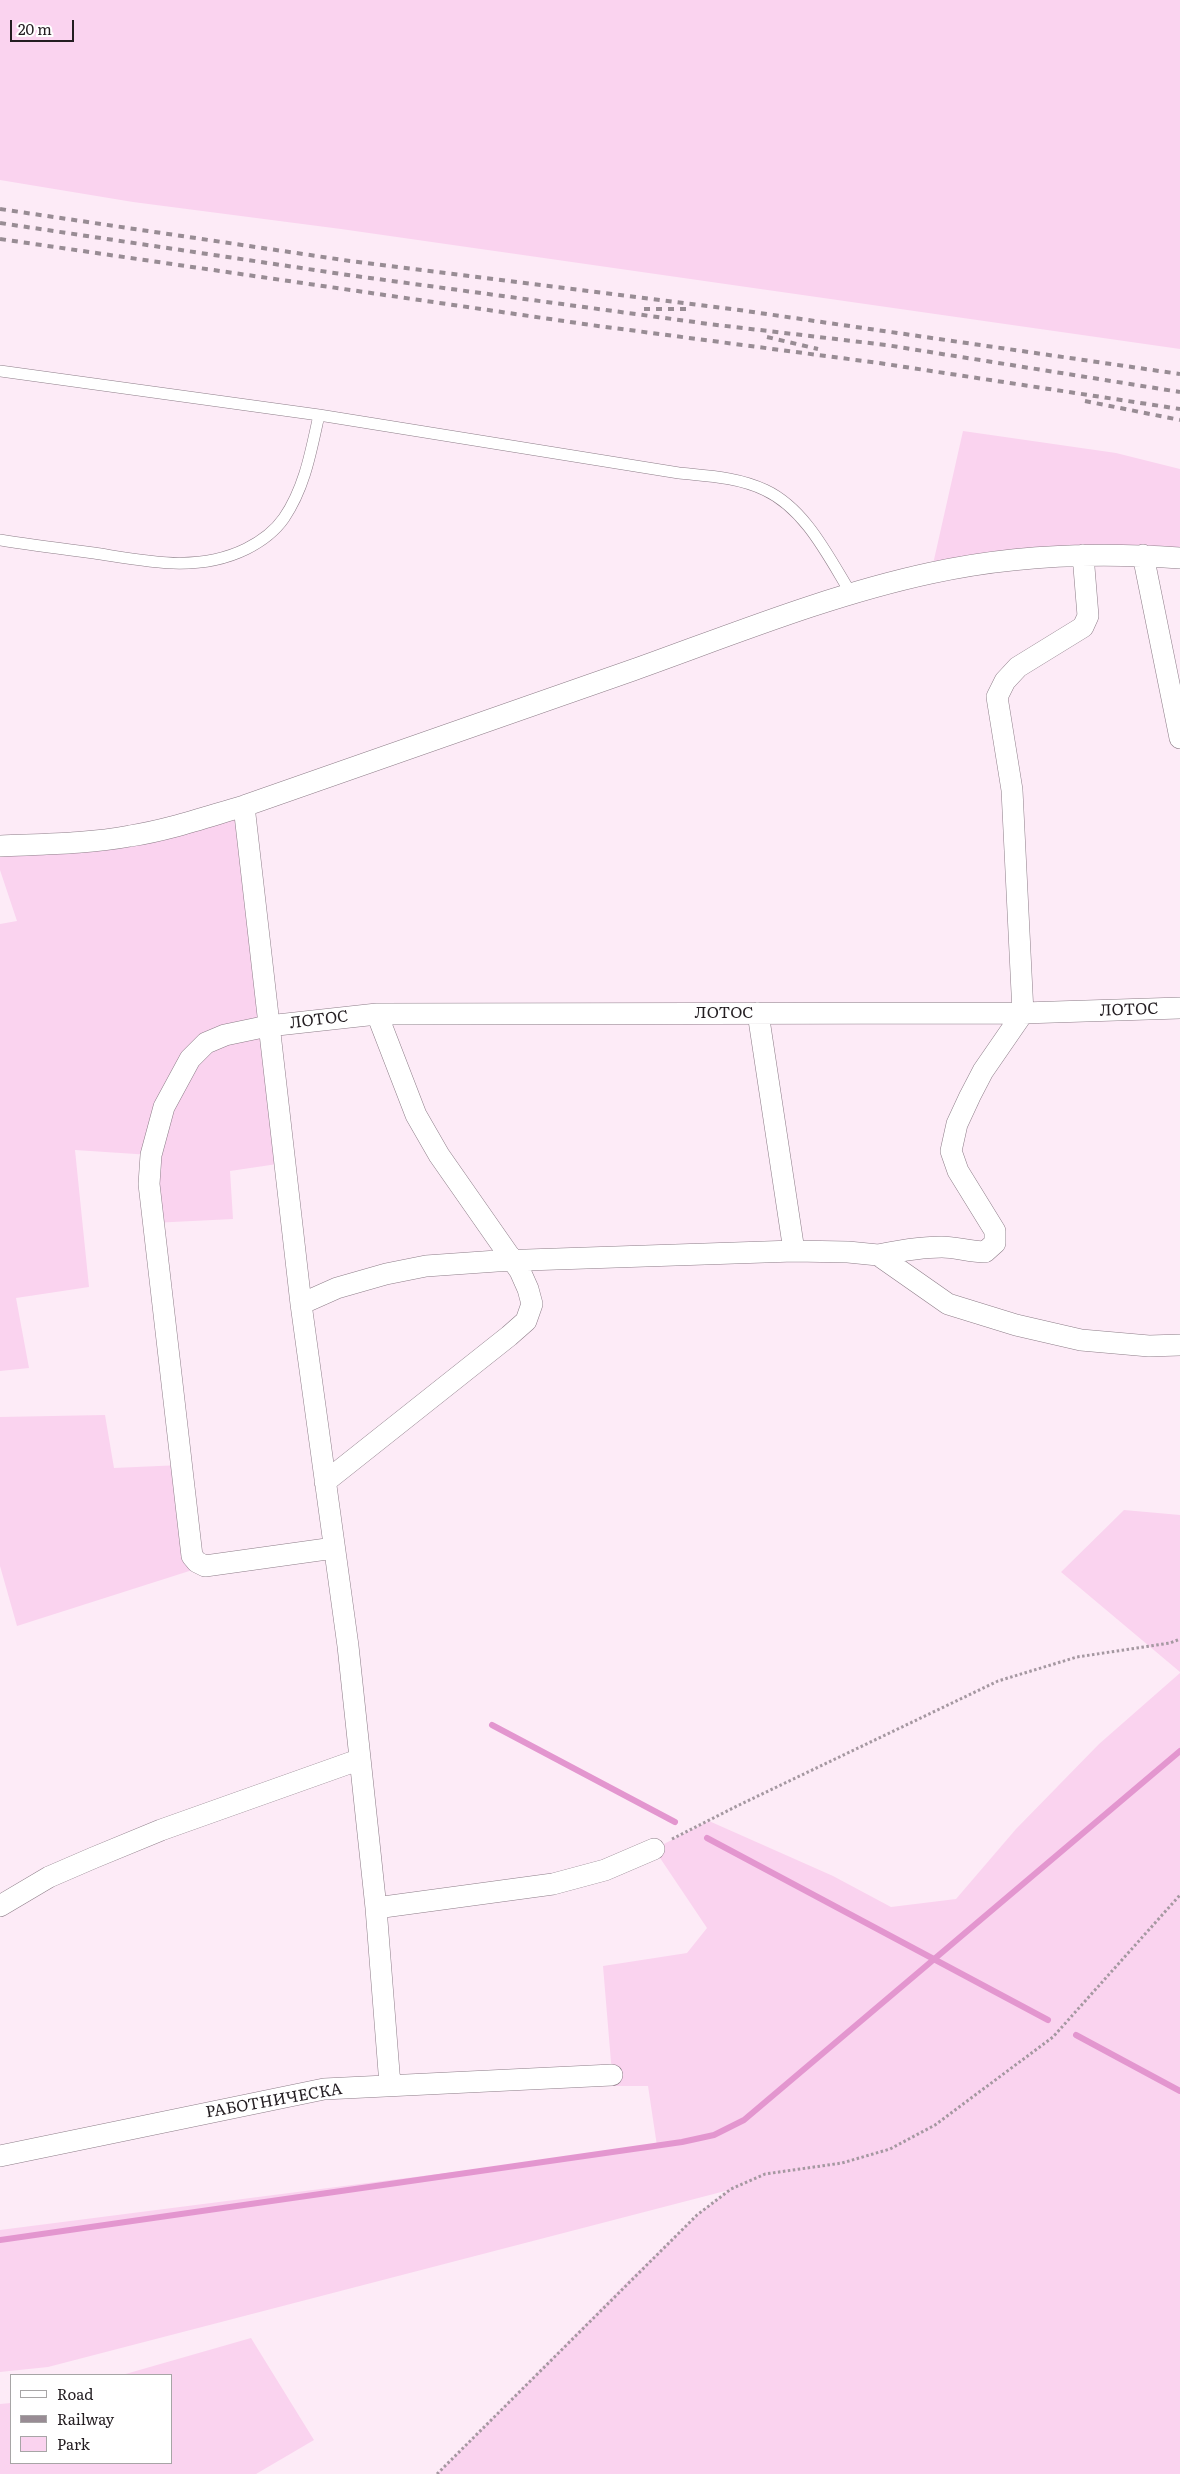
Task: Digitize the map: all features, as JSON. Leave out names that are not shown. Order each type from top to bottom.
[{"type":"street","points":[[300,1304],[337,1288],[386,1274],[426,1266],[794,1251],[848,1252],[878,1255],[928,1247],[985,1252],[995,1243],[995,1231],[958,1171],[951,1151],[957,1124],[970,1096],[984,1071],[1023,1013],[1012,790],[997,697],[1005,680],[1018,667],[1083,627],[1088,616],[1082,555]]},
{"type":"street","points":[[0,846],[81,842],[130,836],[184,824],[244,806],[826,602],[940,572],[987,564],[1082,555],[1143,555],[1180,558]]},
{"type":"street","points":[[1143,555],[1180,738]]},
{"type":"street","points":[[244,806],[300,1304],[348,1646],[358,1760],[376,1908],[390,2084]]},
{"type":"street","name":"ЛОТОС","points":[[334,1548],[205,1566],[197,1562],[192,1556],[149,1201],[151,1155],[164,1107],[190,1059],[206,1043],[225,1035],[268,1026],[377,1014],[1023,1013],[1180,1008]]},
{"type":"street","points":[[758,1013],[794,1251]]},
{"type":"street","points":[[325,1482],[526,1320],[532,1304],[520,1271],[514,1261],[439,1155],[416,1116],[377,1014]]},
{"type":"street","points":[[878,1255],[948,1304],[1016,1325],[1081,1340],[1149,1346],[1180,1345]]},
{"type":"street","points":[[0,1906],[49,1878],[161,1830],[358,1760]]},
{"type":"street","points":[[376,1908],[553,1884],[605,1870],[654,1849]]},
{"type":"street","name":"РАБОТНИЧЕСКА","points":[[0,2156],[324,2089],[390,2084],[612,2075]]},
{"type":"lane","points":[[0,371],[319,415],[679,473],[730,478],[766,490],[795,511],[852,595]]},
{"type":"lane","points":[[0,540],[164,564],[202,563],[230,557],[260,542],[283,519],[298,494],[306,472],[319,415]]},
{"type":"path","points":[[654,1849],[737,1806],[998,1681],[1077,1657],[1170,1643],[1180,1639]]},
{"type":"path","points":[[437,2474],[697,2215],[731,2189],[765,2174],[842,2163],[882,2151],[934,2125],[1053,2038],[1180,1894]]},
{"type":"green space","points":[[0,0],[1180,0],[1180,349],[341,229],[133,202],[0,180]]},
{"type":"green space","points":[[963,431],[1116,453],[1180,469],[1180,558],[931,573]]},
{"type":"green space","points":[[244,806],[284,1163],[230,1171],[233,1219],[152,1223],[151,1155],[75,1150],[89,1287],[16,1298],[29,1368],[0,1371],[0,924],[17,921],[0,870],[0,846],[81,842]]},
{"type":"green space","points":[[105,1415],[114,1468],[181,1465],[205,1566],[17,1626],[0,1566],[0,1417]]},
{"type":"green space","points":[[1124,1510],[1180,1515],[1180,1672],[1061,1572]]},
{"type":"green space","points":[[1180,1673],[1180,2474],[437,2474],[629,2280],[697,2215],[729,2190],[48,2367],[0,2372],[0,2230],[657,2146],[648,2086],[613,2086],[603,1966],[687,1953],[707,1928],[654,1849],[709,1821],[833,1876],[891,1907],[956,1899],[1016,1829],[1099,1744]]},
{"type":"green space","points":[[251,2338],[314,2440],[256,2474],[0,2474],[0,2404],[10,2403],[10,2464],[172,2464],[172,2374],[125,2374]]},
{"type":"waterway","points":[[492,1725],[675,1822]]},
{"type":"waterway","points":[[0,2240],[682,2142],[714,2135],[744,2120],[1180,1751]]},
{"type":"waterway","points":[[707,1838],[1048,2020]]},
{"type":"waterway","points":[[1076,2035],[1180,2091]]},
{"type":"railway","points":[[0,209],[350,261],[739,310],[1180,374]]},
{"type":"railway","points":[[0,223],[348,275],[709,324],[886,345],[1180,392]]},
{"type":"railway","points":[[0,239],[591,325],[879,363],[1180,409]]},
{"type":"railway","points":[[644,309],[689,309]]},
{"type":"railway","points":[[767,337],[818,349]]},
{"type":"railway","points":[[1085,401],[1180,420]]}]
